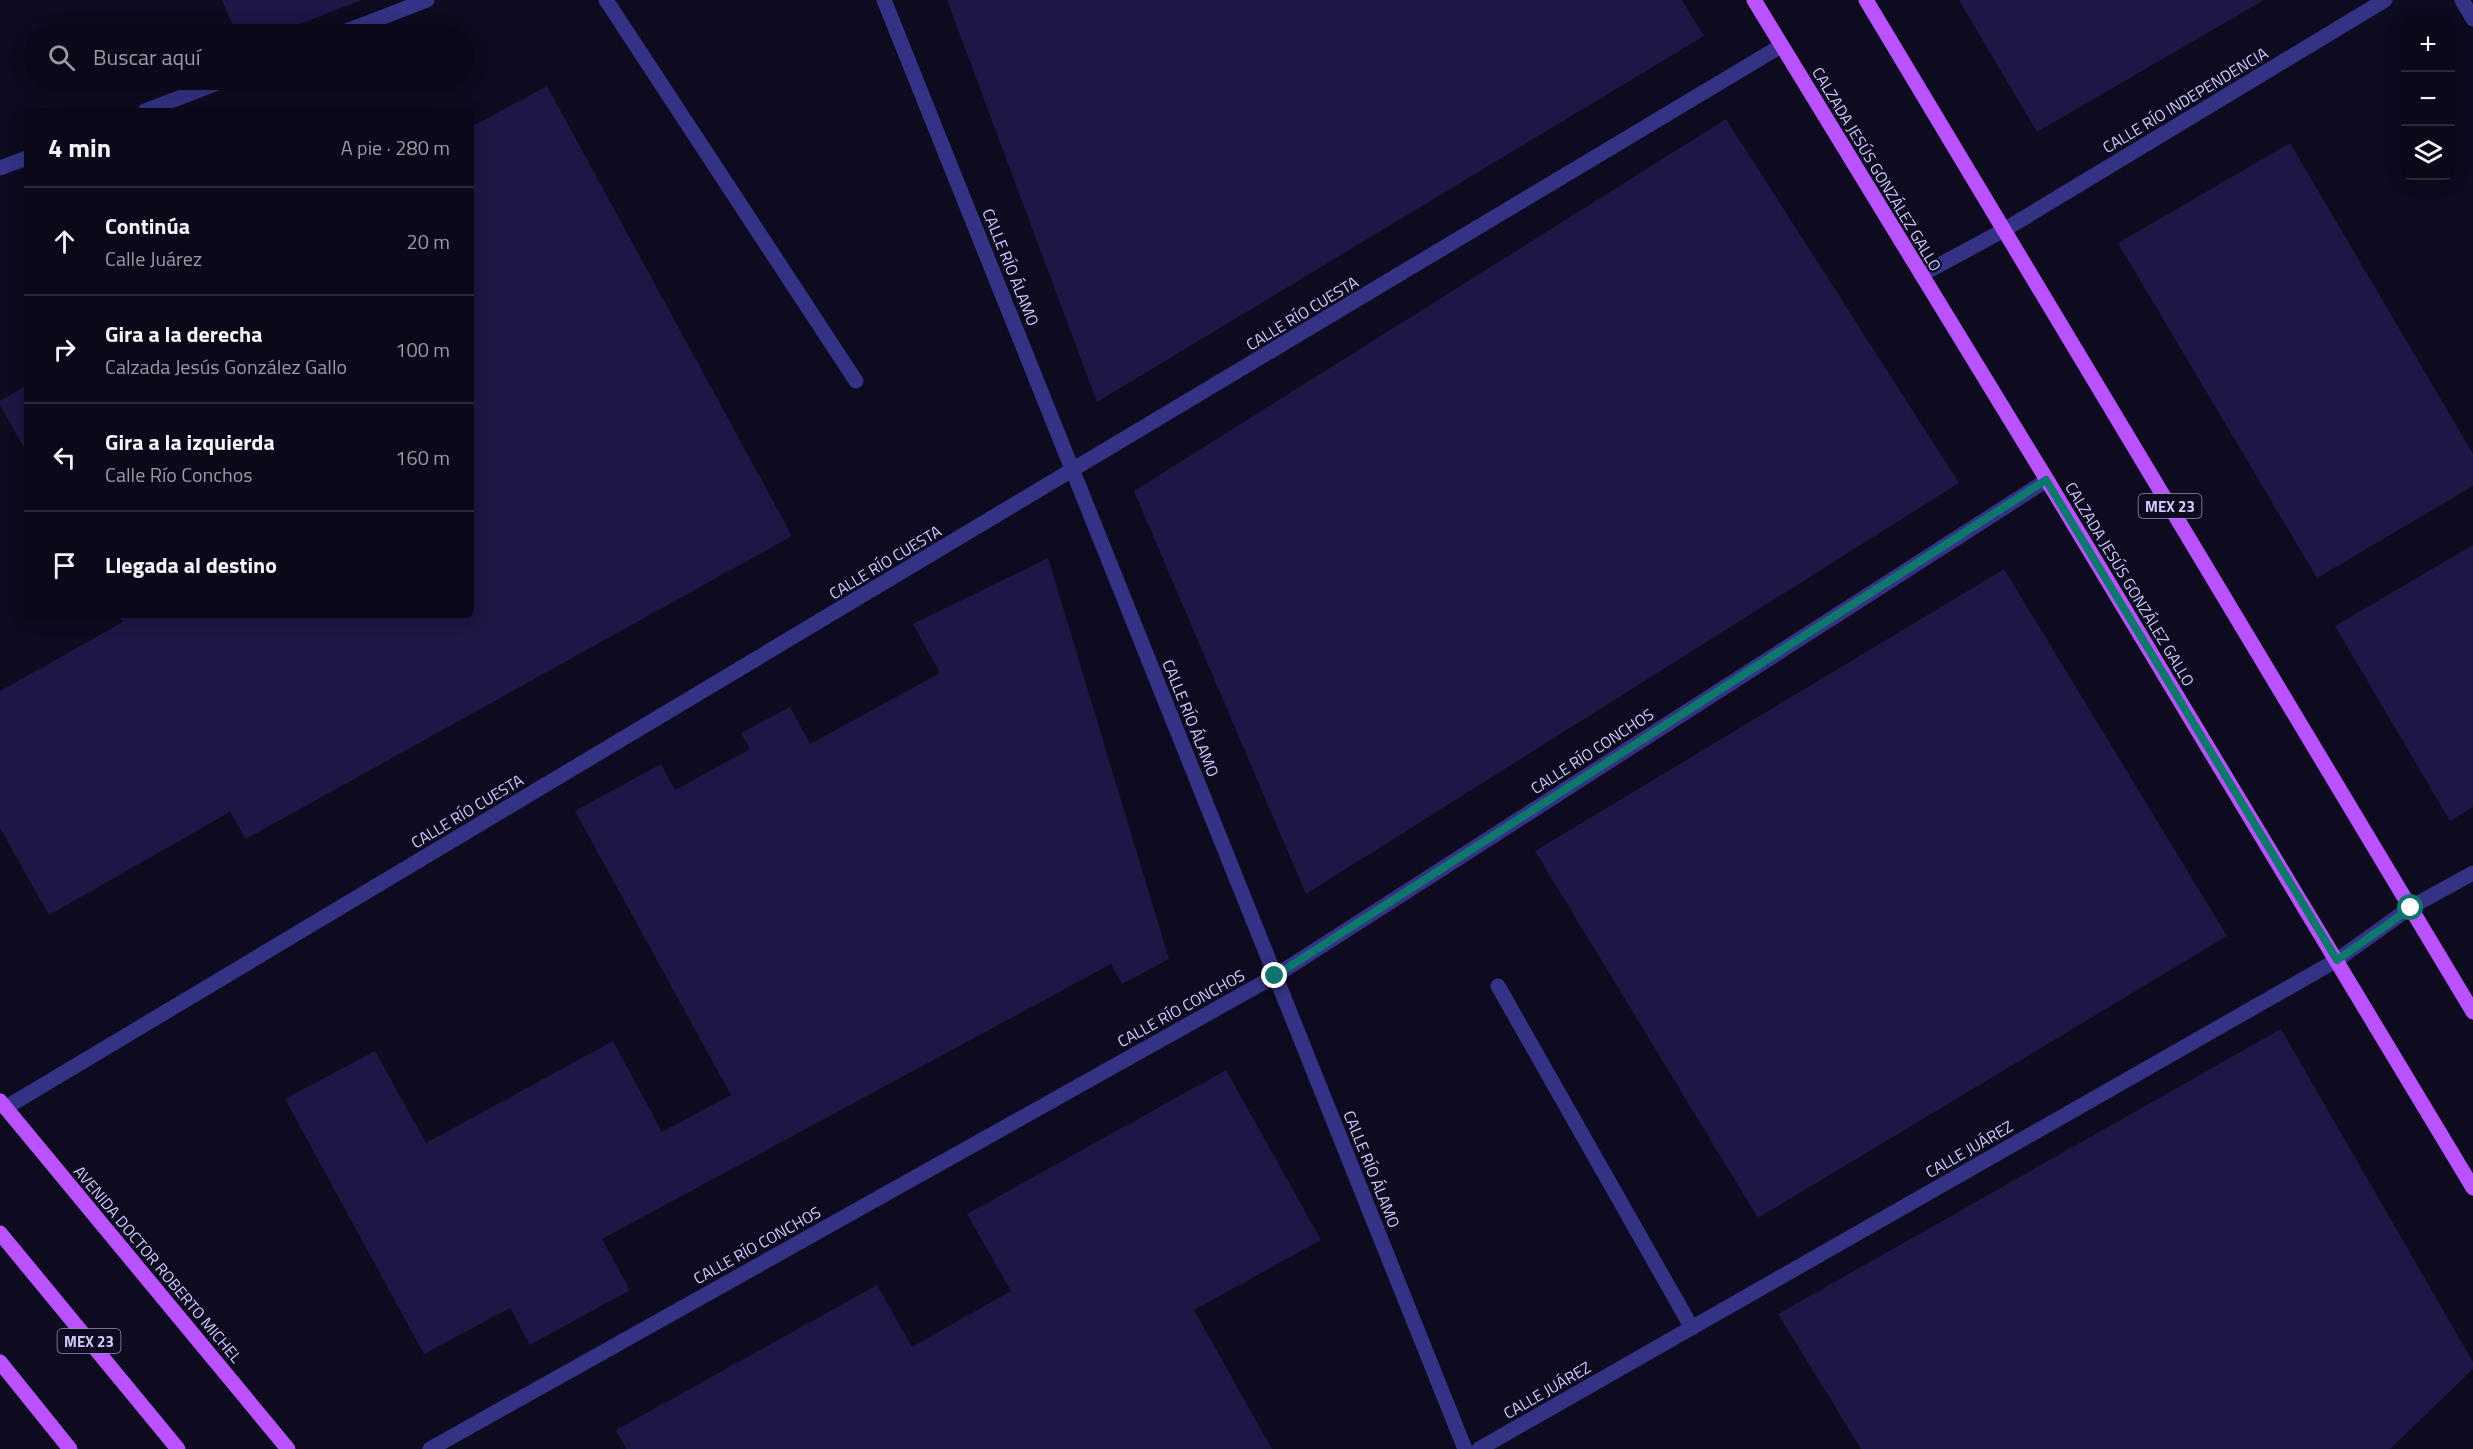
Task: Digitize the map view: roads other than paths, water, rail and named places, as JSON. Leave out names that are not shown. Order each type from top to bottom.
[{"type":"main road","name":"CALZADA JESÚS GONZÁLEZ GALLO","points":[[1754,0],[2473,1188]]},
{"type":"main road","name":"MEX 23","points":[[1866,0],[2473,1012]]},
{"type":"main road","name":"AVENIDA DOCTOR ROBERTO MICHEL","points":[[3,1104],[288,1449]]},
{"type":"main road","name":"MEX 23","points":[[0,1233],[178,1449]]},
{"type":"main road","points":[[0,1362],[70,1449]]},
{"type":"street","points":[[365,24],[427,0]]},
{"type":"street","points":[[606,0],[856,381]]},
{"type":"street","name":"CALLE RÍO ÁLAMO","points":[[884,0],[1466,1449]]},
{"type":"street","name":"CALLE RÍO INDEPENDENCIA","points":[[1921,275],[2004,230],[2385,0]]},
{"type":"street","points":[[2462,0],[2473,20]]},
{"type":"street","name":"CALLE RÍO CUESTA","points":[[3,1104],[1073,471],[1781,46]]},
{"type":"street","points":[[153,108],[199,90]]},
{"type":"street","points":[[0,168],[24,159]]},
{"type":"street","name":"CALLE RÍO CONCHOS","points":[[430,1449],[1275,976],[2046,480]]},
{"type":"street","name":"CALLE JUÁREZ","points":[[1479,1449],[2337,960],[2411,908],[2473,873]]},
{"type":"street","points":[[1498,986],[1692,1328]]}]
